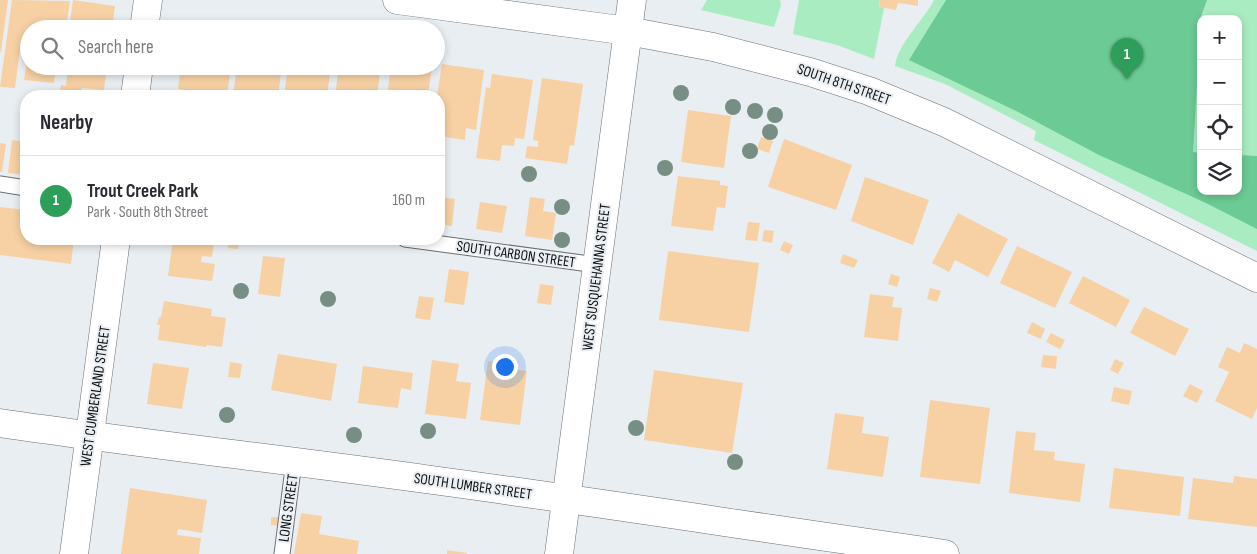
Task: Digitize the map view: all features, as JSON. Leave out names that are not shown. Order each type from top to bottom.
[{"type":"street","points":[[145,20],[148,0]]},
{"type":"street","name":"SOUTH 8TH STREET","points":[[397,0],[628,31],[713,47],[780,63],[869,91],[944,122],[1257,278]]},
{"type":"street","name":"WEST SUSQUEHANNA STREET","points":[[559,554],[632,0]]},
{"type":"street","points":[[136,90],[138,75]]},
{"type":"street","name":"WEST CUMBERLAND STREET","points":[[74,554],[115,245]]},
{"type":"street","name":"SOUTH LUMBER STREET","points":[[0,423],[566,498],[945,554]]},
{"type":"lane","points":[[0,184],[20,187]]},
{"type":"lane","name":"SOUTH CARBON STREET","points":[[445,244],[597,265]]},
{"type":"lane","name":"LONG STREET","points":[[282,554],[294,461]]},
{"type":"green space","points":[[707,0],[780,0],[781,5],[774,27],[701,10]]},
{"type":"green space","points":[[799,0],[880,0],[879,7],[884,8],[874,59],[837,45],[793,34]]},
{"type":"green space","points":[[934,0],[946,0],[933,23],[1016,111],[1039,123],[1079,0],[1257,0],[1257,251],[1034,140],[1036,131],[945,84],[895,66],[897,57],[906,40]]},
{"type":"green space","points":[[946,0],[1207,0],[1201,15],[1197,15],[1197,84],[1193,152],[1197,152],[1197,195],[1242,195],[1242,155],[1257,156],[1257,229],[1204,202],[1099,155],[1016,111],[909,60]]},
{"type":"building","points":[[0,0],[8,0],[1,52],[0,52]]},
{"type":"building","points":[[12,0],[70,1],[67,20],[20,20],[20,50],[15,88],[0,87]]},
{"type":"building","points":[[73,0],[115,6],[113,20],[70,20]]},
{"type":"building","points":[[880,0],[918,0],[918,6],[898,3],[896,10],[879,7]]},
{"type":"building","points":[[445,64],[484,70],[476,130],[466,128],[465,140],[445,137],[445,90],[438,90],[440,75],[445,75]]},
{"type":"building","points":[[492,74],[533,80],[524,139],[515,138],[514,146],[502,145],[500,161],[476,158],[486,87],[490,88]]},
{"type":"building","points":[[25,75],[55,75],[54,83],[24,80]]},
{"type":"building","points":[[67,75],[106,75],[104,90],[82,88],[82,90],[60,90],[61,85],[66,86]]},
{"type":"building","points":[[180,75],[230,75],[228,90],[178,89]]},
{"type":"building","points":[[236,75],[281,75],[279,90],[234,90]]},
{"type":"building","points":[[287,75],[330,75],[328,90],[285,90]]},
{"type":"building","points":[[338,75],[380,75],[378,90],[336,90]]},
{"type":"building","points":[[390,75],[431,75],[429,90],[388,90]]},
{"type":"building","points":[[542,78],[583,84],[574,146],[570,145],[567,164],[525,158],[527,146],[538,147],[538,141],[533,140]]},
{"type":"building","points":[[688,110],[731,116],[724,168],[681,162]]},
{"type":"building","points":[[761,137],[773,141],[769,153],[757,149]]},
{"type":"building","points":[[784,139],[852,165],[836,210],[768,187]]},
{"type":"building","points":[[12,140],[20,141],[20,174],[8,173]]},
{"type":"building","points":[[0,143],[6,144],[2,172],[0,172]]},
{"type":"building","points":[[678,176],[720,181],[720,185],[728,186],[725,208],[717,207],[713,231],[671,226]]},
{"type":"building","points":[[865,177],[929,200],[913,245],[851,221]]},
{"type":"building","points":[[530,197],[545,199],[543,211],[556,213],[552,240],[525,236]]},
{"type":"building","points":[[445,198],[455,199],[452,226],[445,225]]},
{"type":"building","points":[[480,202],[507,206],[502,233],[476,229]]},
{"type":"building","points":[[0,207],[20,209],[20,245],[73,245],[71,264],[0,255]]},
{"type":"building","points":[[958,213],[1008,239],[988,277],[955,260],[949,272],[932,263]]},
{"type":"building","points":[[748,222],[760,223],[757,241],[745,240]]},
{"type":"building","points":[[764,230],[774,231],[772,243],[762,241]]},
{"type":"building","points":[[784,241],[793,245],[789,254],[780,250]]},
{"type":"building","points":[[172,245],[214,245],[212,257],[202,256],[201,262],[215,264],[212,281],[168,276]]},
{"type":"building","points":[[228,245],[238,245],[238,249],[228,248]]},
{"type":"building","points":[[1017,246],[1072,272],[1055,308],[1000,283]]},
{"type":"building","points":[[668,251],[759,263],[749,332],[659,320]]},
{"type":"building","points":[[843,254],[858,260],[854,268],[840,263]]},
{"type":"building","points":[[263,256],[285,258],[280,297],[258,294]]},
{"type":"building","points":[[449,269],[469,272],[464,305],[444,302]]},
{"type":"building","points":[[891,274],[900,277],[897,287],[888,284]]},
{"type":"building","points":[[1083,276],[1130,300],[1116,327],[1069,303]]},
{"type":"building","points":[[540,284],[554,286],[551,305],[537,303]]},
{"type":"building","points":[[930,288],[941,291],[937,302],[927,299]]},
{"type":"building","points":[[870,294],[894,297],[892,307],[902,308],[898,341],[864,337]]},
{"type":"building","points":[[419,296],[434,298],[430,320],[415,318]]},
{"type":"building","points":[[164,301],[212,309],[211,316],[226,318],[222,347],[207,345],[206,347],[158,340],[160,325],[157,325],[159,317],[161,317]]},
{"type":"building","points":[[1144,307],[1189,329],[1175,356],[1130,333]]},
{"type":"building","points":[[1032,322],[1045,329],[1041,339],[1027,333]]},
{"type":"building","points":[[1051,333],[1065,340],[1060,349],[1046,342]]},
{"type":"building","points":[[1244,343],[1257,349],[1257,408],[1252,419],[1215,401],[1229,372],[1218,367],[1227,347],[1240,353]]},
{"type":"building","points":[[278,354],[337,364],[331,401],[271,390]]},
{"type":"building","points":[[1043,355],[1057,356],[1056,369],[1041,367]]},
{"type":"building","points":[[1115,359],[1124,363],[1118,374],[1110,370]]},
{"type":"building","points":[[432,360],[459,364],[456,381],[471,383],[466,419],[425,414]]},
{"type":"building","points":[[488,361],[507,364],[506,368],[527,371],[520,425],[480,420]]},
{"type":"building","points":[[230,362],[242,364],[240,378],[228,377]]},
{"type":"building","points":[[153,363],[189,368],[182,409],[147,404]]},
{"type":"building","points":[[363,366],[413,373],[411,390],[401,388],[398,408],[358,403]]},
{"type":"building","points":[[654,370],[743,383],[732,453],[644,440]]},
{"type":"building","points":[[1190,384],[1203,391],[1197,403],[1183,396]]},
{"type":"building","points":[[1114,387],[1132,391],[1129,405],[1111,401]]},
{"type":"building","points":[[930,400],[990,408],[980,484],[920,477]]},
{"type":"building","points":[[835,413],[864,417],[862,433],[889,437],[883,477],[827,469]]},
{"type":"building","points":[[1016,431],[1036,433],[1034,450],[1055,452],[1054,460],[1085,464],[1080,502],[1009,493]]},
{"type":"building","points":[[1114,468],[1184,477],[1180,516],[1109,508]]},
{"type":"building","points":[[1234,476],[1257,479],[1257,527],[1188,519],[1193,478],[1233,483]]},
{"type":"building","points":[[130,488],[207,500],[202,533],[178,529],[177,535],[201,538],[199,554],[121,554]]},
{"type":"building","points":[[301,513],[322,516],[319,534],[359,541],[357,554],[294,554]]},
{"type":"building","points":[[271,517],[282,517],[281,526],[271,525]]},
{"type":"building","points":[[447,550],[467,553],[467,554],[447,554]]},
{"type":"place","name":"Trout Creek Park","points":[[1127,79]]}]
